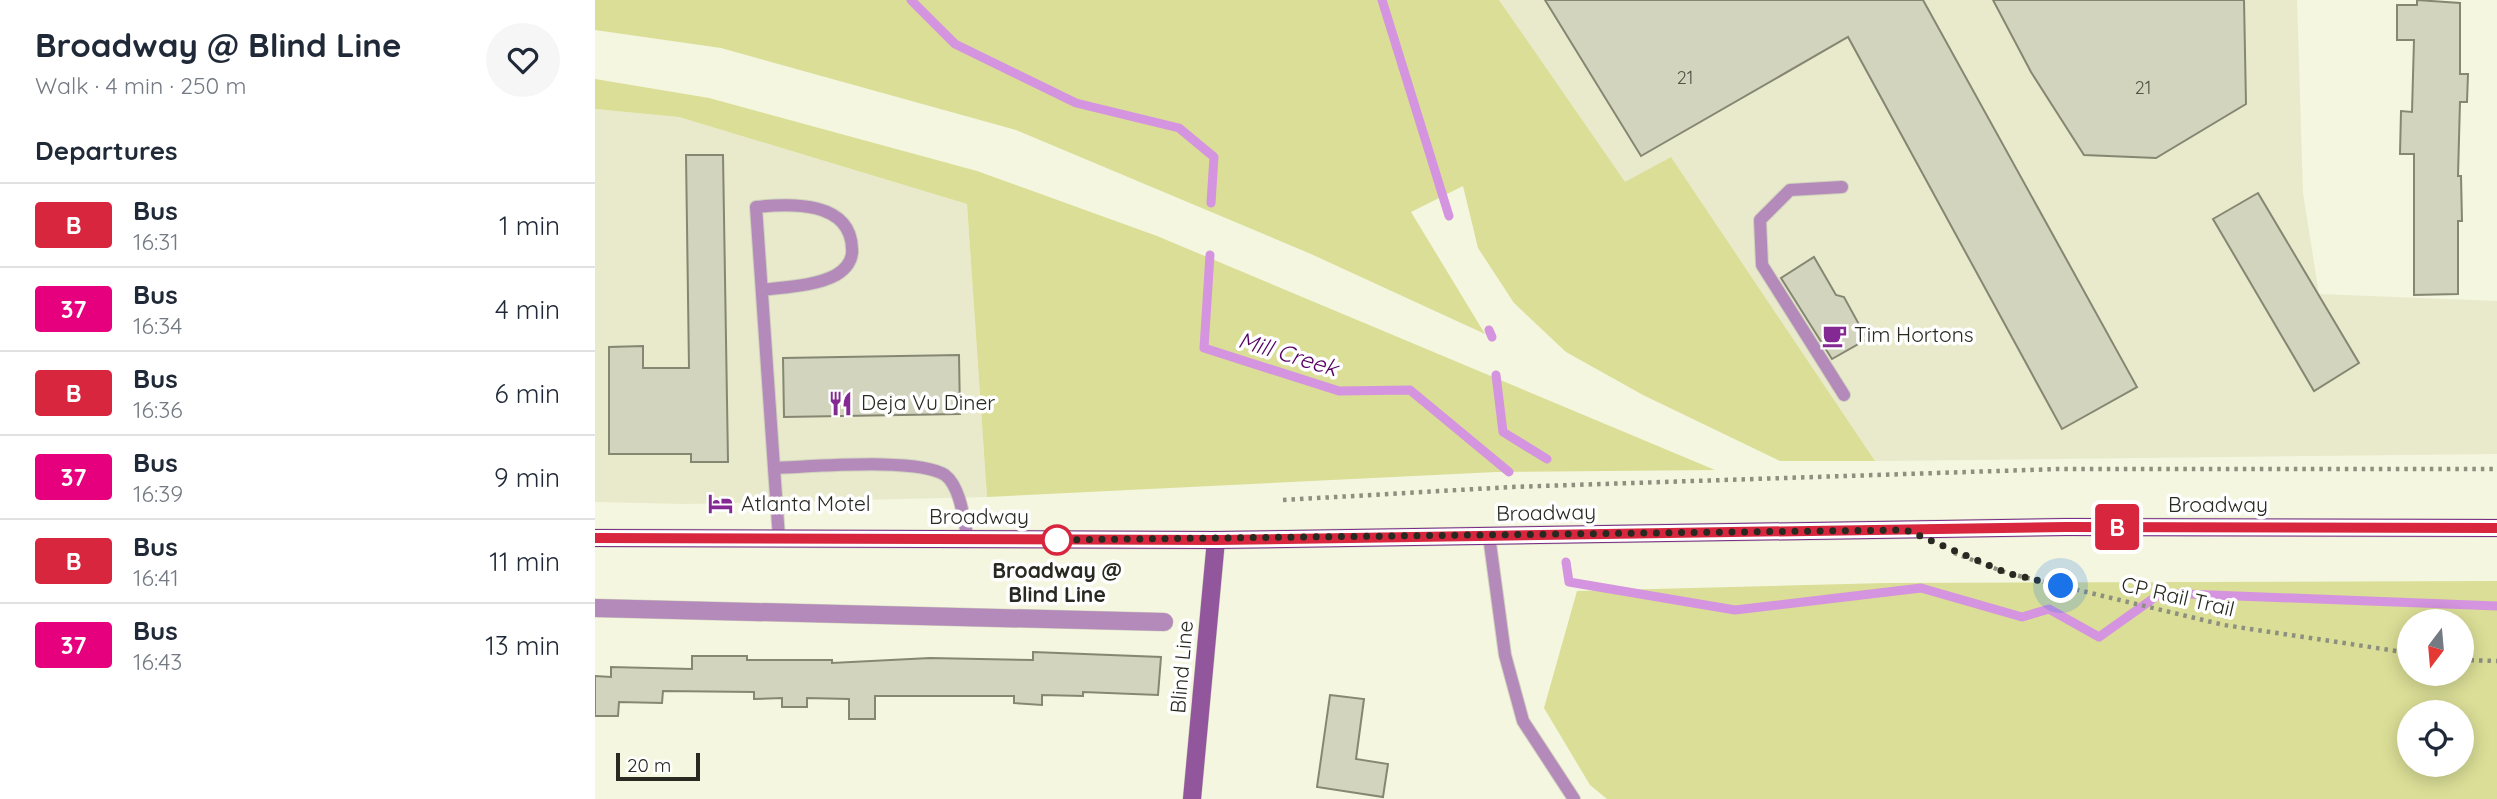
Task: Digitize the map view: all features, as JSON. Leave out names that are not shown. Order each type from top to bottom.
[{"type":"main road","name":"Broadway","points":[[595,538],[1216,540],[2066,527],[2497,528]]},
{"type":"street","name":"Blind Line","points":[[1192,799],[1216,540]]},
{"type":"street","points":[[595,608],[1164,622]]},
{"type":"lane","points":[[1842,187],[1790,190],[1760,220],[1762,265],[1844,395]]},
{"type":"lane","points":[[762,290],[817,281],[835,276],[846,268],[852,255],[852,237],[845,225],[833,214],[808,206],[757,206],[762,290],[779,538]]},
{"type":"lane","points":[[774,468],[915,466],[946,476],[956,492],[968,540]]},
{"type":"lane","points":[[1489,536],[1505,655],[1523,721],[1574,799]]},
{"type":"path","points":[[1283,500],[1511,487],[2058,469],[2497,469]]},
{"type":"path","name":"CP Rail Trail","points":[[1950,551],[2007,573],[2224,625],[2397,651]]},
{"type":"path","points":[[2475,660],[2497,661]]},
{"type":"shaded area","points":[[1499,0],[2297,0],[2303,193],[2319,294],[2497,301],[2497,454],[1875,461],[1671,157],[1625,183]]},
{"type":"shaded area","points":[[595,109],[679,117],[967,204],[987,497],[686,504],[595,502]]},
{"type":"green space","points":[[595,0],[1499,0],[1625,182],[1671,157],[1875,461],[1780,461],[1643,395],[1566,352],[1514,303],[1478,248],[1463,186],[1411,212],[1485,334],[1311,254],[1016,130],[721,48],[595,30]]},
{"type":"green space","points":[[595,79],[709,98],[977,171],[1157,236],[1715,470],[1496,472],[987,497],[967,204],[679,117],[595,109]]},
{"type":"green space","points":[[2497,581],[2497,799],[1607,799],[1590,785],[1544,708],[1577,591],[1886,583]]},
{"type":"building","points":[[1545,0],[1923,0],[2137,387],[2062,429],[1848,37],[1641,156]]},
{"type":"building","points":[[1993,0],[2244,0],[2246,104],[2156,158],[2084,155],[2031,72]]},
{"type":"building","points":[[2417,0],[2460,3],[2460,74],[2468,74],[2467,102],[2460,102],[2458,176],[2461,176],[2462,221],[2458,221],[2458,294],[2414,295],[2414,154],[2400,154],[2401,111],[2412,112],[2414,40],[2397,40],[2397,5],[2417,5]]},
{"type":"building","points":[[686,155],[723,155],[728,462],[691,462],[691,454],[609,454],[609,347],[643,346],[643,368],[689,368]]},
{"type":"building","points":[[2258,193],[2359,363],[2314,391],[2213,219]]},
{"type":"building","points":[[1814,257],[1836,295],[1844,297],[1867,339],[1832,359],[1781,278]]},
{"type":"building","points":[[959,355],[960,414],[784,417],[783,358]]},
{"type":"building","points":[[1033,652],[1161,657],[1158,695],[1083,692],[1083,696],[1042,695],[1042,705],[1014,703],[1014,696],[875,696],[875,719],[849,719],[849,699],[807,698],[807,707],[782,707],[782,698],[754,699],[754,692],[663,691],[662,703],[619,702],[618,716],[595,716],[595,676],[611,677],[611,667],[692,669],[692,656],[747,656],[747,660],[832,660],[832,663],[930,658],[1033,660]]},
{"type":"building","points":[[1330,695],[1364,699],[1356,759],[1388,764],[1383,797],[1317,787]]},
{"type":"waterway","name":"Mill Creek","points":[[911,0],[955,44],[1076,103],[1179,128],[1214,157],[1211,203]]},
{"type":"waterway","points":[[1382,0],[1449,216]]},
{"type":"waterway","name":"Mill Creek","points":[[1210,255],[1204,348],[1339,391],[1410,390],[1509,472]]},
{"type":"waterway","points":[[1489,330],[1492,337]]},
{"type":"waterway","points":[[1496,375],[1503,432],[1547,459]]},
{"type":"waterway","points":[[1566,562],[1569,582],[1735,610],[1921,588],[2022,617],[2049,609],[2099,637],[2161,593],[2497,606]]},
{"type":"bus line","name":"B","points":[[595,538],[1216,540],[2066,527],[2497,528]]},
{"type":"place","name":"Tim Hortons","points":[[1834,335]]},
{"type":"place","name":"Deja Vu Diner","points":[[841,403]]},
{"type":"place","name":"Atlanta Motel","points":[[721,504]]},
{"type":"place","name":"Broadway @ Blind Line","points":[[1057,540]]},
{"type":"route","points":[[1057,540],[1048,540],[1237,540],[1906,530],[1961,556],[2007,573],[2061,586]]}]
